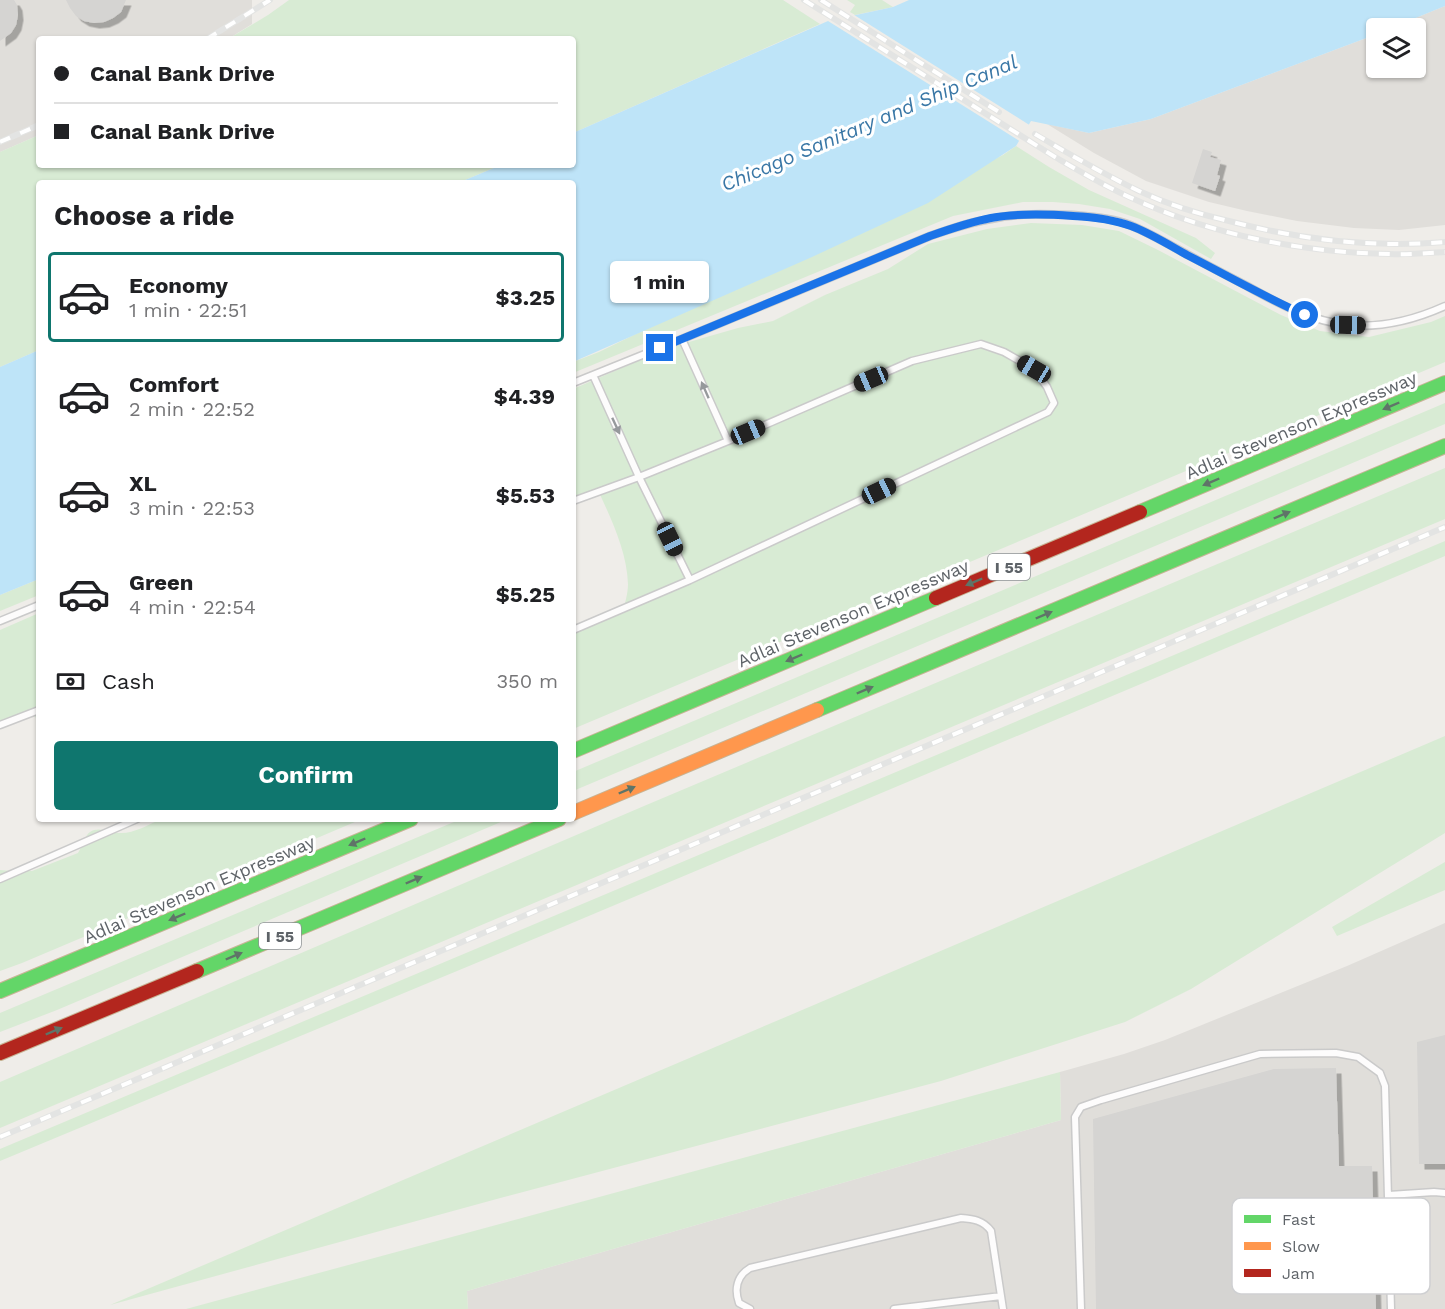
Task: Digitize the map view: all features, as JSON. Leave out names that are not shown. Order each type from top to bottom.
[{"type":"highway","name":"Adlai Stevenson Expressway","points":[[576,750],[1445,383]]},
{"type":"highway","points":[[576,812],[1445,446]]},
{"type":"highway","name":"Adlai Stevenson Expressway","points":[[0,991],[404,822]]},
{"type":"highway","name":"I 55","points":[[0,1053],[552,822]]},
{"type":"lane","points":[[576,382],[930,236],[991,218],[1021,215],[1081,216],[1108,219],[1130,225],[1281,305],[1326,321],[1348,325],[1395,323],[1445,306]]},
{"type":"lane","points":[[682,339],[728,441]]},
{"type":"lane","points":[[576,500],[728,441],[912,361],[981,344],[1004,352],[1034,369],[1047,387],[1054,403],[1048,412],[690,580],[576,629]]},
{"type":"lane","points":[[593,375],[639,477],[690,580]]},
{"type":"lane","points":[[0,621],[36,605]]},
{"type":"lane","points":[[0,725],[36,711]]},
{"type":"lane","points":[[0,879],[130,822]]},
{"type":"lane","points":[[1082,1309],[1075,1117],[1081,1107],[1260,1054],[1336,1053],[1358,1057],[1380,1073],[1385,1086],[1389,1198]]},
{"type":"lane","points":[[1389,1195],[1445,1193]]},
{"type":"lane","points":[[750,1309],[739,1303],[736,1295],[739,1279],[750,1268],[961,1218],[981,1222],[991,1231],[1003,1309]]},
{"type":"lane","points":[[1391,1294],[1391,1309]]},
{"type":"lane","points":[[894,1309],[1001,1296]]},
{"type":"shaded area","points":[[0,0],[252,0],[252,24],[233,36],[36,36],[36,136],[0,152]]},
{"type":"shaded area","points":[[1445,6],[1445,225],[1399,230],[1354,228],[1297,221],[1209,202],[1146,181],[1047,124],[1089,133],[1151,119],[1366,38],[1366,78],[1426,78],[1426,18],[1416,18]]},
{"type":"shaded area","points":[[1445,923],[1445,1309],[468,1309],[467,1291],[1061,1120],[1060,1072],[1165,1040],[1347,966]]},
{"type":"green space","points":[[289,0],[783,0],[820,24],[576,132],[576,36],[233,36]]},
{"type":"green space","points":[[847,0],[882,0],[893,7],[855,15],[850,12],[855,5]]},
{"type":"green space","points":[[36,136],[36,168],[494,168],[465,180],[36,180],[36,351],[0,367],[0,152]]},
{"type":"green space","points":[[1016,146],[1089,190],[1196,238],[1215,253],[1211,259],[1140,219],[1110,209],[1079,204],[1023,202],[953,216],[576,372],[576,361],[599,352],[1003,155]]},
{"type":"green space","points":[[1031,223],[1082,225],[1119,231],[1281,315],[1320,331],[1369,337],[1431,322],[1445,316],[1445,362],[576,728],[576,633],[623,612],[628,584],[625,559],[598,490],[576,498],[576,388],[668,348],[738,328],[773,321],[825,295],[888,269],[928,244],[987,229]]},
{"type":"green space","points":[[1445,403],[1445,424],[576,790],[576,771]]},
{"type":"green space","points":[[1445,468],[1445,519],[0,1128],[0,1082],[644,806]]},
{"type":"green space","points":[[1445,541],[1445,556],[0,1161],[0,1149]]},
{"type":"green space","points":[[36,580],[36,596],[0,611],[0,595]]},
{"type":"green space","points":[[36,614],[36,718],[33,713],[0,726],[0,630]]},
{"type":"green space","points":[[1445,736],[1445,833],[1191,989],[1125,1022],[941,1081],[110,1305]]},
{"type":"green space","points":[[155,822],[355,822],[0,971],[0,870],[32,871],[78,853],[93,830],[119,833],[140,829]]},
{"type":"green space","points":[[454,822],[501,822],[0,1032],[0,1013]]},
{"type":"green space","points":[[1445,862],[1445,890],[1337,936],[1332,927]]},
{"type":"green space","points":[[1060,1072],[1061,1120],[467,1291],[468,1309],[186,1309]]},
{"type":"water","name":"Chicago Sanitary and Ship Canal","points":[[909,0],[1445,0],[1445,6],[1416,18],[1366,18],[1366,38],[1151,119],[1089,133],[1031,121],[1016,146],[928,203],[812,257],[576,361],[576,180],[465,180],[494,168],[576,168],[576,132],[828,21],[893,7]]},
{"type":"water","points":[[36,351],[36,580],[0,595],[0,367]]},
{"type":"pier","points":[[851,13],[1031,126],[1021,142],[828,21],[830,17]]},
{"type":"building","points":[[0,0],[14,0],[18,15],[11,33],[0,41]]},
{"type":"building","points":[[66,0],[126,0],[121,12],[113,18],[94,23],[76,16]]},
{"type":"building","points":[[1203,149],[1212,152],[1210,157],[1221,160],[1217,175],[1220,176],[1215,191],[1192,183]]},
{"type":"building","points":[[1445,1035],[1445,1164],[1419,1164],[1417,1042]]},
{"type":"building","points":[[1336,1068],[1339,1166],[1372,1166],[1373,1198],[1232,1198],[1232,1294],[1376,1294],[1376,1309],[1096,1309],[1093,1119],[1274,1069]]},
{"type":"railway","points":[[212,36],[270,0]]},
{"type":"railway","points":[[804,0],[1055,157],[1115,190],[1166,212],[1228,232],[1293,246],[1358,253],[1445,252]]},
{"type":"railway","points":[[821,0],[999,112]]},
{"type":"railway","points":[[0,142],[36,126]]},
{"type":"railway","points":[[1035,134],[1139,191],[1206,215],[1309,238],[1390,244],[1445,242]]},
{"type":"railway","points":[[0,1137],[1445,527]]},
{"type":"traffic: fast","points":[[1140,512],[1445,383]]},
{"type":"traffic: fast","points":[[817,710],[1445,446]]},
{"type":"traffic: fast","points":[[576,750],[936,598]]},
{"type":"traffic: fast","points":[[0,991],[404,822]]},
{"type":"traffic: fast","points":[[197,971],[552,822]]},
{"type":"traffic: slow","points":[[576,812],[817,710]]},
{"type":"traffic: jam","points":[[936,598],[1140,512]]},
{"type":"traffic: jam","points":[[0,1053],[197,971]]},
{"type":"route","points":[[660,348],[930,236],[991,218],[1021,215],[1081,216],[1108,219],[1130,225],[1281,305],[1305,315]]}]
